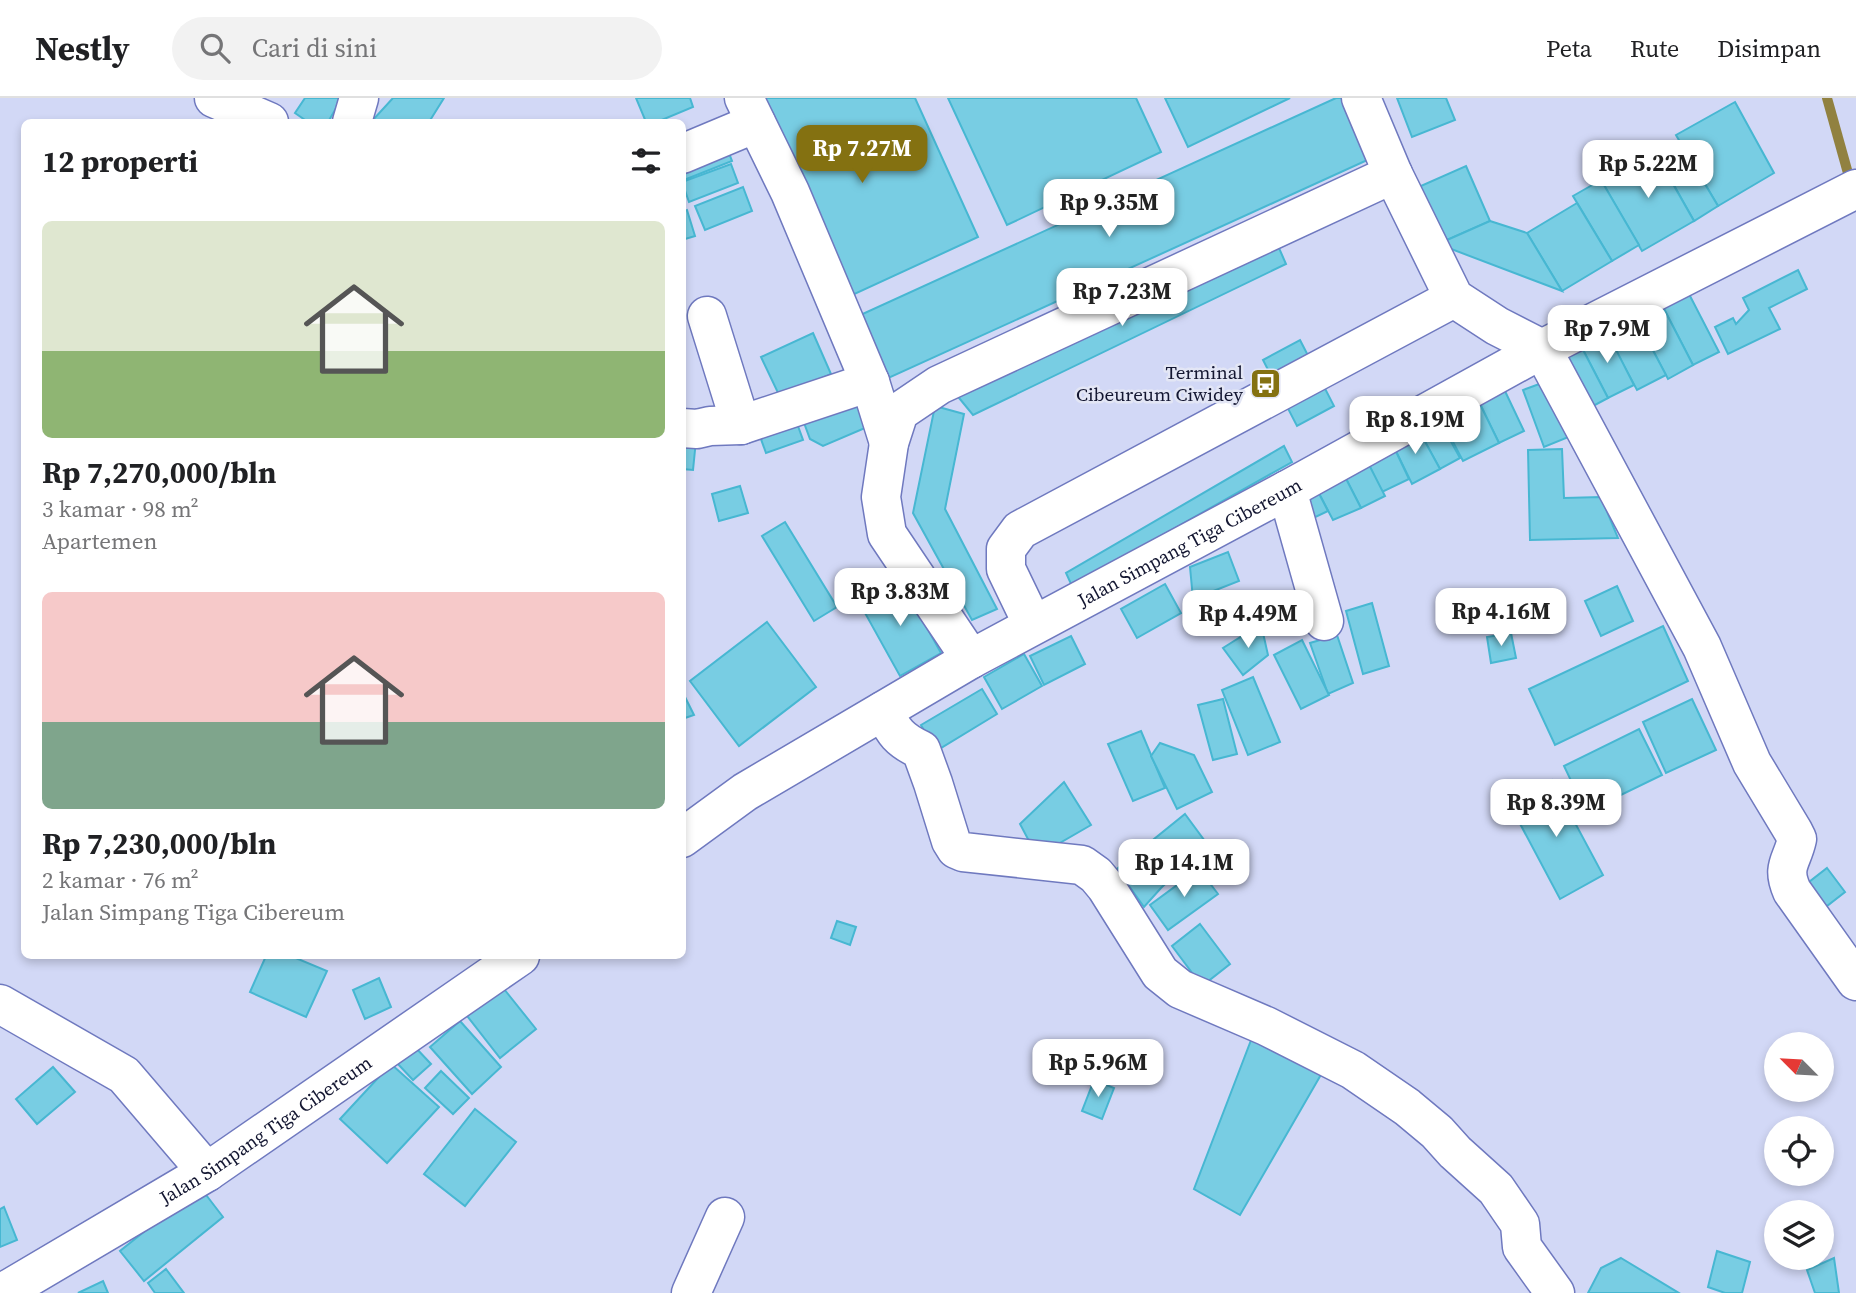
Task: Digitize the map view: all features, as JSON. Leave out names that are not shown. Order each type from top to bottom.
[{"type":"street","points":[[214,98],[262,119]]},
{"type":"street","points":[[353,119],[359,98]]},
{"type":"street","points":[[1361,98],[1393,174],[1454,299],[1497,326],[1542,349],[1702,647],[1752,763],[1797,839],[1787,865],[1787,879],[1792,891],[1856,981]]},
{"type":"street","points":[[686,151],[750,111],[790,192],[870,382],[889,443]]},
{"type":"street","points":[[971,659],[887,534],[881,497],[889,443],[899,412],[939,385],[1393,174]]},
{"type":"street","name":"Jalan Simpang Tiga Cibereum","points":[[686,835],[745,792],[971,659],[1287,490],[1542,349],[1856,189]]},
{"type":"street","points":[[1033,625],[1006,569],[1006,549],[1020,530],[1454,299]]},
{"type":"street","points":[[707,316],[741,425]]},
{"type":"street","points":[[686,428],[741,425],[870,382]]},
{"type":"street","points":[[1287,490],[1324,621]]},
{"type":"street","points":[[883,711],[892,728],[905,742],[921,750],[956,849],[1082,865],[1096,875],[1160,973],[1180,989],[1266,1026],[1353,1070],[1407,1107],[1437,1132],[1496,1189],[1520,1224],[1522,1247],[1555,1293]]},
{"type":"street","name":"Jalan Simpang Tiga Cibereum","points":[[2,1293],[207,1172],[516,959]]},
{"type":"street","points":[[0,1004],[124,1075],[207,1172]]},
{"type":"street","points":[[691,1293],[725,1217]]},
{"type":"building","points":[[305,98],[342,98],[330,119],[304,119],[295,113]]},
{"type":"building","points":[[393,98],[444,98],[431,119],[374,119]]},
{"type":"building","points":[[636,98],[690,98],[693,107],[664,119],[645,119]]},
{"type":"building","points":[[740,98],[915,98],[978,237],[835,303]]},
{"type":"building","points":[[948,98],[1136,98],[1161,152],[1007,225]]},
{"type":"building","points":[[1165,98],[1290,98],[1188,147]]},
{"type":"building","points":[[1336,98],[1347,98],[1374,157],[873,385],[845,322]]},
{"type":"building","points":[[1397,98],[1446,98],[1455,120],[1412,137]]},
{"type":"building","points":[[1735,102],[1774,173],[1718,206],[1676,135]]},
{"type":"building","points":[[724,140],[732,161],[686,179],[686,155]]},
{"type":"building","points":[[1680,142],[1718,206],[1694,221],[1657,155]]},
{"type":"building","points":[[1653,149],[1694,221],[1642,251],[1601,180]]},
{"type":"building","points":[[731,164],[738,183],[689,202],[686,181]]},
{"type":"building","points":[[1466,166],[1490,221],[1438,244],[1414,189]]},
{"type":"building","points":[[1601,180],[1639,245],[1612,261],[1573,196]]},
{"type":"building","points":[[743,187],[752,211],[705,230],[695,206]]},
{"type":"building","points":[[1577,203],[1612,261],[1562,291],[1527,233]]},
{"type":"building","points":[[686,210],[695,236],[686,239]]},
{"type":"building","points":[[1490,221],[1527,233],[1562,291],[1438,244]]},
{"type":"building","points":[[1275,239],[1286,264],[973,415],[955,393]]},
{"type":"building","points":[[1798,270],[1807,289],[1769,308],[1780,329],[1728,354],[1715,327],[1733,318],[1736,324],[1749,310],[1743,298]]},
{"type":"building","points":[[1689,294],[1719,352],[1693,365],[1663,307]]},
{"type":"building","points":[[1663,307],[1693,365],[1668,379],[1637,320]]},
{"type":"building","points":[[1639,324],[1666,375],[1637,390],[1610,340]]},
{"type":"building","points":[[1607,332],[1634,385],[1608,398],[1581,346]]},
{"type":"building","points":[[813,333],[831,374],[780,397],[761,357]]},
{"type":"building","points":[[1300,340],[1334,406],[1297,426],[1263,360]]},
{"type":"building","points":[[1581,346],[1608,398],[1582,412],[1553,360]]},
{"type":"building","points":[[1550,380],[1571,436],[1544,447],[1523,390]]},
{"type":"building","points":[[1504,389],[1524,431],[1499,443],[1479,402]]},
{"type":"building","points":[[856,398],[872,425],[823,446],[810,439],[800,412]]},
{"type":"building","points":[[1479,402],[1499,443],[1463,461],[1442,421]]},
{"type":"building","points":[[935,406],[964,414],[945,509],[997,609],[972,620],[913,513]]},
{"type":"building","points":[[794,415],[803,440],[766,453],[757,428]]},
{"type":"building","points":[[1437,416],[1460,458],[1440,469],[1417,427]]},
{"type":"building","points":[[1417,427],[1440,469],[1412,484],[1391,441]]},
{"type":"building","points":[[686,429],[697,430],[693,470],[686,469]]},
{"type":"building","points":[[1391,441],[1409,479],[1382,492],[1364,455]]},
{"type":"building","points":[[1284,446],[1292,462],[1072,586],[1066,573]]},
{"type":"building","points":[[1562,449],[1564,498],[1601,497],[1618,538],[1530,540],[1528,450]]},
{"type":"building","points":[[1364,455],[1385,496],[1361,508],[1340,467]]},
{"type":"building","points":[[1340,467],[1361,508],[1333,520],[1313,482]]},
{"type":"building","points":[[1313,482],[1328,511],[1305,522],[1291,494]]},
{"type":"building","points":[[740,486],[748,513],[719,521],[712,494]]},
{"type":"building","points":[[785,522],[837,607],[814,621],[762,536]]},
{"type":"building","points":[[1228,552],[1239,581],[1193,599],[1190,567]]},
{"type":"building","points":[[901,581],[941,653],[900,676],[860,604]]},
{"type":"building","points":[[1165,584],[1181,613],[1137,638],[1121,609]]},
{"type":"building","points":[[1617,586],[1633,621],[1601,636],[1585,601]]},
{"type":"building","points":[[1372,603],[1389,666],[1363,674],[1346,611]]},
{"type":"building","points":[[767,622],[816,687],[739,746],[690,681]]},
{"type":"building","points":[[1261,624],[1268,655],[1243,675],[1223,648]]},
{"type":"building","points":[[1663,626],[1688,681],[1555,745],[1529,689]]},
{"type":"building","points":[[1511,633],[1516,658],[1491,663],[1487,637]]},
{"type":"building","points":[[1337,635],[1353,683],[1328,694],[1310,643]]},
{"type":"building","points":[[1071,636],[1085,664],[1044,685],[1030,656]]},
{"type":"building","points":[[1302,640],[1329,695],[1301,709],[1274,655]]},
{"type":"building","points":[[1024,654],[1042,686],[1002,709],[984,677]]},
{"type":"building","points":[[1253,677],[1280,742],[1248,755],[1222,690]]},
{"type":"building","points":[[982,689],[997,714],[936,751],[921,725]]},
{"type":"building","points":[[686,699],[694,715],[686,718]]},
{"type":"building","points":[[1223,699],[1237,754],[1213,760],[1198,705]]},
{"type":"building","points":[[1692,699],[1716,750],[1666,773],[1643,722]]},
{"type":"building","points":[[1639,729],[1662,775],[1586,812],[1564,766]]},
{"type":"building","points":[[1141,731],[1165,788],[1133,801],[1108,744]]},
{"type":"building","points":[[1160,743],[1194,755],[1212,792],[1177,809],[1151,756]]},
{"type":"building","points":[[1552,780],[1603,875],[1560,899],[1509,803]]},
{"type":"building","points":[[1064,782],[1091,825],[1037,856],[1020,824]]},
{"type":"building","points":[[1185,814],[1207,844],[1144,907],[1117,869]]},
{"type":"building","points":[[1827,868],[1845,892],[1818,913],[1800,889]]},
{"type":"building","points":[[1199,869],[1218,894],[1168,930],[1150,905]]},
{"type":"building","points":[[837,921],[856,927],[850,945],[831,938]]},
{"type":"building","points":[[1200,924],[1230,964],[1202,986],[1172,946]]},
{"type":"building","points":[[265,959],[298,959],[327,971],[306,1017],[250,992]]},
{"type":"building","points":[[379,978],[391,1007],[365,1019],[353,990]]},
{"type":"building","points":[[500,984],[536,1029],[500,1058],[464,1012]]},
{"type":"building","points":[[460,1021],[501,1067],[472,1094],[430,1047]]},
{"type":"building","points":[[1253,1035],[1326,1066],[1240,1215],[1194,1189]]},
{"type":"building","points":[[415,1047],[431,1064],[413,1080],[397,1063]]},
{"type":"building","points":[[391,1064],[439,1107],[387,1163],[340,1119]]},
{"type":"building","points":[[53,1067],[75,1092],[37,1124],[16,1099]]},
{"type":"building","points":[[441,1071],[469,1098],[453,1114],[425,1088]]},
{"type":"building","points":[[1094,1080],[1114,1088],[1102,1119],[1082,1111]]},
{"type":"building","points":[[475,1109],[516,1142],[465,1206],[424,1174]]},
{"type":"building","points":[[200,1187],[223,1217],[144,1281],[120,1251]]},
{"type":"building","points":[[4,1207],[17,1240],[0,1247],[0,1209]]},
{"type":"building","points":[[1717,1251],[1750,1262],[1742,1293],[1725,1293],[1708,1287]]},
{"type":"building","points":[[1621,1258],[1679,1293],[1588,1293],[1601,1268]]},
{"type":"building","points":[[1834,1258],[1839,1293],[1815,1293],[1807,1270],[1834,1270]]},
{"type":"building","points":[[166,1269],[184,1293],[155,1293],[148,1283]]},
{"type":"building","points":[[103,1281],[108,1293],[78,1293]]},
{"type":"waterway","points":[[1827,98],[1851,184]]},
{"type":"place","name":"Terminal Cibeureum Ciwidey","points":[[1266,383]]}]
